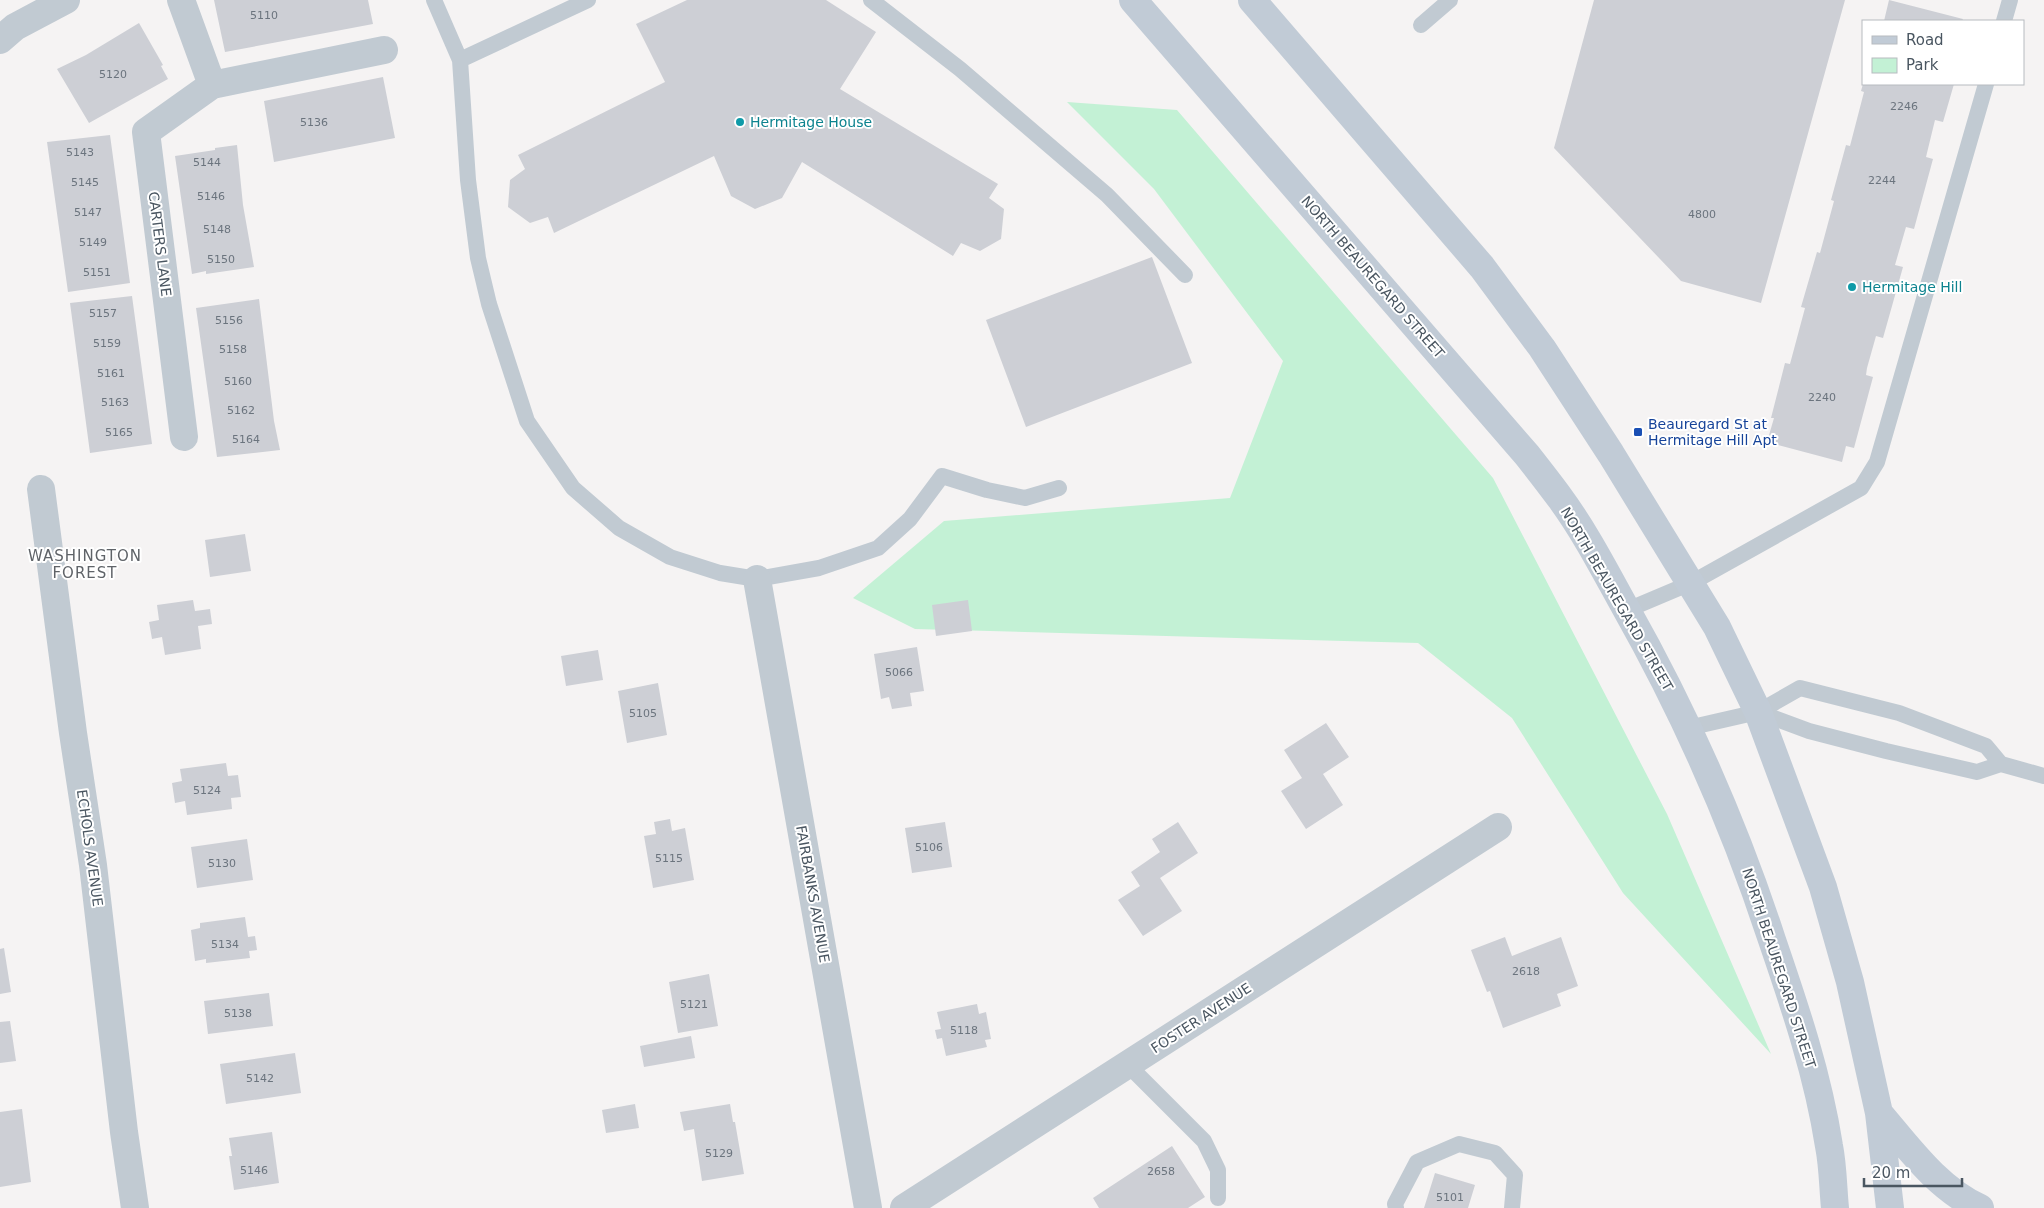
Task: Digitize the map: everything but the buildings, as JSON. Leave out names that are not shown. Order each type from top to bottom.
[{"type":"main road","name":"NORTH BEAUREGARD STREET","points":[[1133,0],[1527,455],[1561,499],[1594,552],[1656,662],[1688,728],[1726,814],[1759,902],[1792,1000],[1815,1078],[1830,1148],[1835,1208]]},
{"type":"main road","points":[[1252,0],[1482,267],[1542,348],[1717,627],[1758,712],[1822,887],[1850,982],[1879,1113],[1890,1208]]},
{"type":"main road","points":[[1879,1113],[1925,1169],[1967,1202],[1980,1208]]},
{"type":"street","points":[[0,40],[15,27],[66,0]]},
{"type":"street","points":[[181,0],[212,85]]},
{"type":"street","name":"CARTERS LANE","points":[[184,437],[146,132],[212,85],[384,50]]},
{"type":"street","name":"ECHOLS AVENUE","points":[[41,489],[71,723],[93,865],[124,1132],[135,1208]]},
{"type":"street","name":"FAIRBANKS AVENUE","points":[[757,579],[868,1208]]},
{"type":"street","name":"FOSTER AVENUE","points":[[904,1208],[1498,827]]},
{"type":"lane","points":[[434,0],[460,60],[468,180],[478,258],[489,304],[527,421],[572,488],[619,528],[670,557],[720,573],[757,579],[819,568],[878,548],[910,519],[942,476],[987,490],[1025,498],[1059,488]]},
{"type":"lane","points":[[460,60],[588,0]]},
{"type":"lane","points":[[871,0],[960,69],[1107,195],[1185,275]]},
{"type":"lane","points":[[1421,24],[1450,0]]},
{"type":"lane","points":[[2004,20],[2010,0]]},
{"type":"lane","points":[[1627,610],[1691,583],[1862,488],[1877,462],[1986,85]]},
{"type":"lane","points":[[1688,728],[1758,712],[1800,688],[1899,712],[1986,746],[2001,764]]},
{"type":"lane","points":[[1758,712],[1809,731],[1977,772],[2001,764],[2044,776]]},
{"type":"lane","points":[[1128,1065],[1204,1141],[1218,1170],[1218,1198]]},
{"type":"lane","points":[[1396,1208],[1396,1204],[1417,1162],[1459,1144],[1495,1153],[1515,1174],[1512,1208]]},
{"type":"green space","points":[[1067,102],[1177,110],[1493,478],[1667,814],[1771,1054],[1623,893],[1512,718],[1418,643],[915,629],[853,598],[944,521],[1230,498],[1283,361],[1154,189]]},
{"type":"place","name":"Hermitage House","points":[[740,122]]},
{"type":"place","name":"Hermitage Hill","points":[[1852,287]]},
{"type":"place","name":"Beauregard St at Hermitage Hill Apt","points":[[1638,432]]},
{"type":"district","name":"WASHINGTON FOREST","points":[[85,564]]}]
